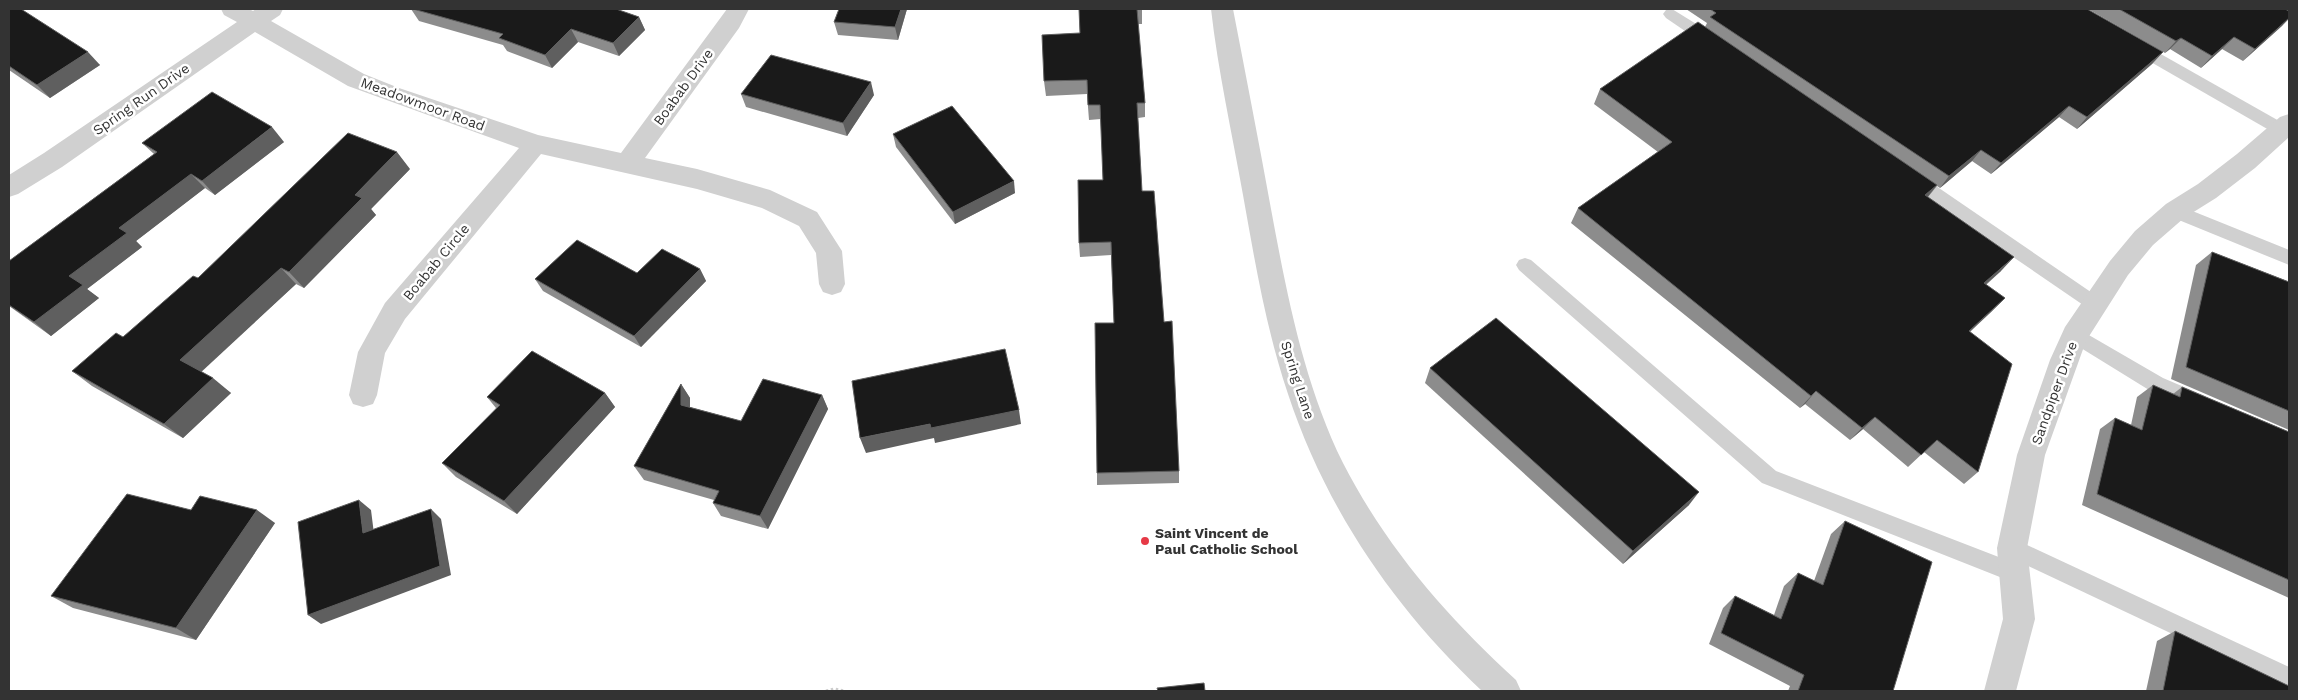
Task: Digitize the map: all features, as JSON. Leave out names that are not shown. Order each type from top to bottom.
[{"type":"street","name":"Meadowmoor Road","points":[[232,9],[263,15],[356,80],[536,144],[697,180],[770,200],[808,219],[829,251],[832,284]]},
{"type":"street","name":"Boabab Drive","points":[[627,164],[731,22],[738,9]]},
{"type":"street","name":"Spring Lane","points":[[1222,9],[1272,283],[1292,364],[1312,422],[1349,503],[1388,564],[1440,629],[1470,660],[1505,691]]},
{"type":"street","name":"Spring Run Drive","points":[[9,187],[53,160],[263,15]]},
{"type":"street","name":"Sandpiper Drive","points":[[2000,691],[2019,619],[2013,560],[2031,455],[2064,360],[2076,335],[2118,268],[2144,238],[2175,211],[2207,191],[2286,126]]},
{"type":"street","name":"Boabab Circle","points":[[363,395],[372,352],[395,311],[536,144]]},
{"type":"lane","points":[[1672,14],[1728,53]]},
{"type":"lane","points":[[2123,38],[2286,126]]},
{"type":"lane","points":[[1900,170],[2095,304]]},
{"type":"lane","points":[[2175,211],[2289,258]]},
{"type":"lane","points":[[1525,265],[1769,477],[2013,560],[2289,678]]},
{"type":"lane","points":[[2076,335],[2156,384],[2218,411]]},
{"type":"path","points":[[826,691],[834,689],[844,691]]},
{"type":"building","points":[[9,9],[21,9],[88,52],[37,85],[9,66]]},
{"type":"building","points":[[413,9],[616,9],[639,17],[613,43],[571,29],[545,55],[499,38],[503,34]]},
{"type":"building","points":[[839,9],[901,9],[895,27],[834,22]]},
{"type":"building","points":[[1079,9],[1137,9],[1145,103],[1137,103],[1142,191],[1154,191],[1164,322],[1172,321],[1179,471],[1097,473],[1095,323],[1114,323],[1111,242],[1079,243],[1078,180],[1103,180],[1100,105],[1088,105],[1087,80],[1044,81],[1042,35],[1080,33]]},
{"type":"building","points":[[1710,9],[2087,9],[2163,52],[2087,117],[2069,106],[2001,163],[1981,150],[1949,176],[1710,17],[1716,13]]},
{"type":"building","points":[[2119,9],[2285,9],[2289,11],[2289,18],[2255,49],[2234,37],[2212,56],[2181,38],[2176,41]]},
{"type":"building","points":[[1698,22],[1937,185],[1925,195],[2014,257],[1984,283],[2005,298],[1969,331],[2012,364],[1978,472],[1937,440],[1921,455],[1875,417],[1862,428],[1816,391],[1811,396],[1578,208],[1672,142],[1600,89]]},
{"type":"building","points":[[771,55],[871,82],[843,123],[741,94]]},
{"type":"building","points":[[212,92],[272,127],[202,181],[191,174],[119,228],[127,233],[69,276],[83,285],[34,322],[9,305],[9,261],[157,152],[142,143]]},
{"type":"building","points":[[952,106],[1014,181],[953,212],[893,134]]},
{"type":"building","points":[[348,133],[397,152],[355,195],[362,198],[289,272],[281,268],[180,360],[213,378],[164,424],[72,371],[116,333],[123,337],[193,276],[198,278]]},
{"type":"building","points":[[577,240],[637,273],[662,249],[700,269],[634,336],[535,279]]},
{"type":"building","points":[[2212,252],[2289,282],[2289,411],[2186,367]]},
{"type":"building","points":[[1496,318],[1699,492],[1633,551],[1430,368]]},
{"type":"building","points":[[1005,349],[1019,410],[931,428],[930,424],[860,438],[852,381]]},
{"type":"building","points":[[532,351],[605,393],[504,501],[442,463],[500,405],[487,397]]},
{"type":"building","points":[[763,379],[822,395],[760,516],[713,503],[719,491],[634,466],[681,384],[681,405],[741,421]]},
{"type":"building","points":[[2153,385],[2180,397],[2182,387],[2289,432],[2289,580],[2097,494],[2115,418],[2142,430]]},
{"type":"building","points":[[127,494],[191,510],[200,496],[257,510],[176,628],[51,596]]},
{"type":"building","points":[[359,500],[363,533],[431,509],[440,566],[308,615],[298,522]]},
{"type":"building","points":[[1845,521],[1932,562],[1893,691],[1798,691],[1804,675],[1721,633],[1735,596],[1781,619],[1798,573],[1823,585]]},
{"type":"building","points":[[2175,631],[2289,686],[2289,691],[2163,691]]},
{"type":"building","points":[[1204,683],[1205,691],[1158,691],[1157,688]]},
{"type":"place","name":"Saint Vincent de Paul Catholic School","points":[[1145,541]]}]
